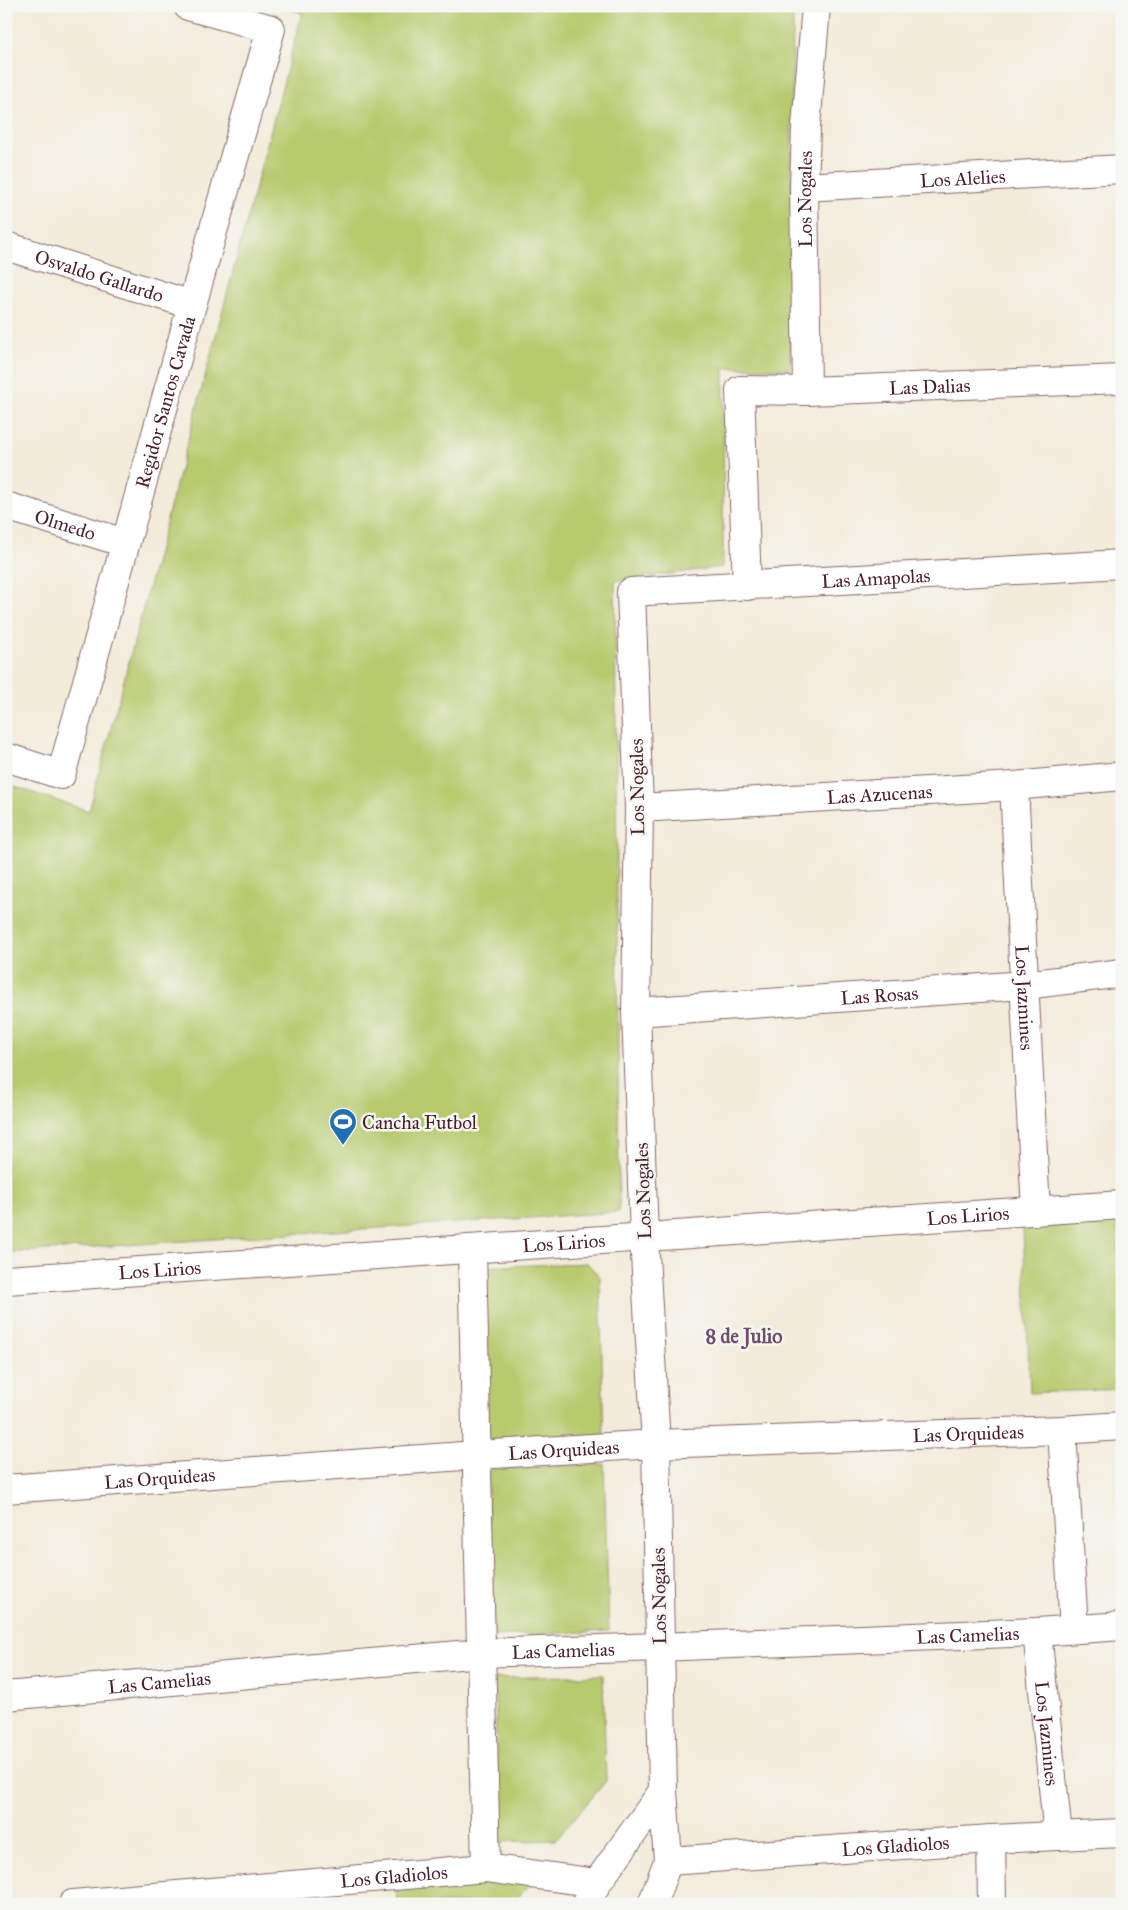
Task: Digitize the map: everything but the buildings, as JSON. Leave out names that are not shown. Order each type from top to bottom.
[{"type":"street","name":"Los Nogales","points":[[807,391],[804,187],[806,127],[816,6]]},
{"type":"street","name":"Regidor Santos Cavada","points":[[6,757],[61,775],[270,29],[193,7]]},
{"type":"street","name":"Los Alelies","points":[[804,187],[1122,169]]},
{"type":"street","name":"Osvaldo Gallardo","points":[[6,246],[192,305]]},
{"type":"street","name":"Las Dalias","points":[[747,586],[740,390],[807,391],[1122,379]]},
{"type":"street","name":"Olmedo","points":[[6,506],[125,543]]},
{"type":"street","name":"Las Amapolas","points":[[631,592],[1122,564]]},
{"type":"street","name":"Los Nogales","points":[[631,592],[639,808],[636,1012],[644,1238],[656,1444],[663,1791],[668,1861],[652,1904]]},
{"type":"street","name":"Las Azucenas","points":[[639,808],[1014,786],[1122,776]]},
{"type":"street","name":"Los Jazmines","points":[[1014,786],[1036,1211]]},
{"type":"street","name":"Las Rosas","points":[[636,1012],[1025,985],[1122,973]]},
{"type":"street","name":"Los Lirios","points":[[6,1280],[1122,1204]]},
{"type":"street","points":[[472,1249],[486,1868]]},
{"type":"street","name":"Las Orquideas","points":[[6,1489],[656,1444],[1062,1430],[1122,1426]]},
{"type":"street","points":[[1062,1430],[1074,1629]]},
{"type":"street","name":"Las Camelias","points":[[6,1696],[481,1653],[660,1648],[1037,1632],[1122,1626]]},
{"type":"street","name":"Los Jazmines","points":[[1037,1632],[1058,1836]]},
{"type":"street","points":[[591,1893],[663,1791]]},
{"type":"street","name":"Los Gladiolos","points":[[668,1861],[991,1839],[1122,1833]]},
{"type":"street","points":[[991,1839],[992,1904]]},
{"type":"street","name":"Los Gladiolos","points":[[73,1904],[213,1898],[486,1868],[591,1893]]},
{"type":"green space","points":[[281,6],[793,6],[790,369],[724,368],[723,567],[615,581],[619,1212],[6,1253],[6,784],[89,811],[302,13]]},
{"type":"green space","points":[[1117,1223],[1122,1330],[1122,1389],[1030,1393],[1023,1228]]},
{"type":"green space","points":[[587,1263],[600,1277],[604,1440],[484,1444],[479,1267]]},
{"type":"green space","points":[[604,1464],[609,1631],[493,1636],[487,1469]]},
{"type":"green space","points":[[603,1675],[606,1781],[556,1840],[498,1842],[495,1678]]},
{"type":"green space","points":[[536,1879],[511,1904],[397,1904],[396,1888]]},
{"type":"place","name":"Cancha Futbol","points":[[343,1146]]},
{"type":"district","name":"8 de Julio","points":[[744,1336]]}]
